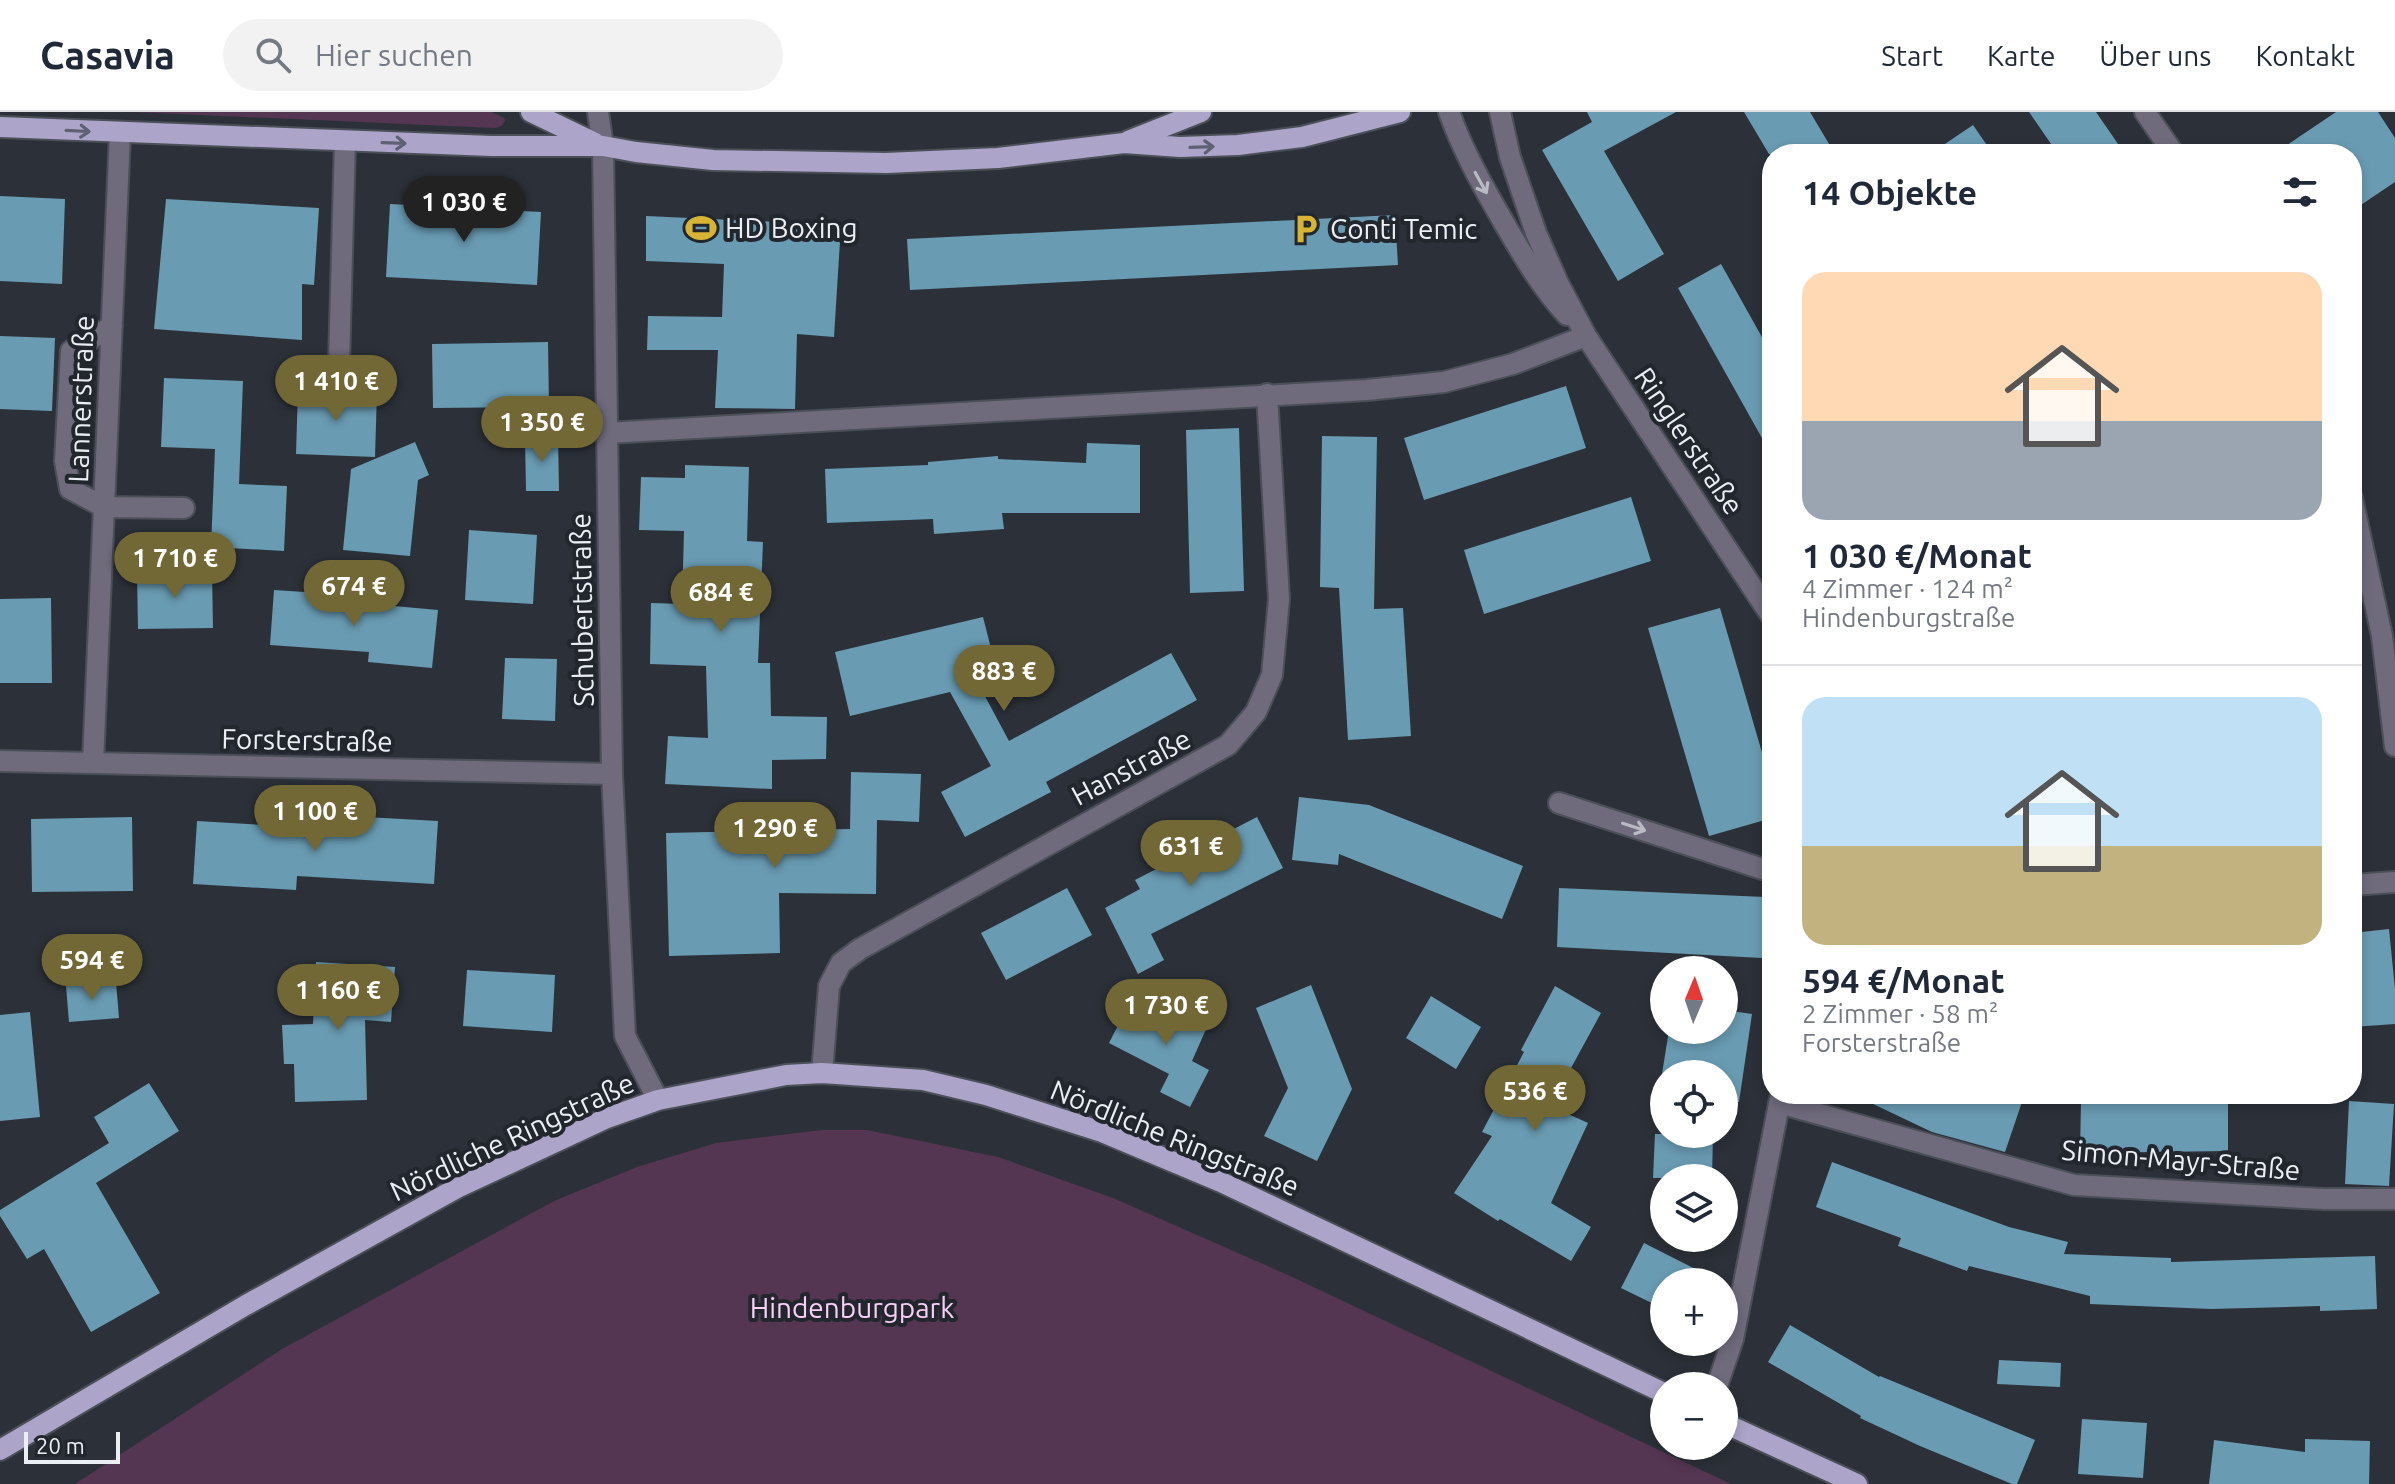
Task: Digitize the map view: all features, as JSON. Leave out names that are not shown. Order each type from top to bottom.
[{"type":"main road","points":[[531,112],[603,146]]},
{"type":"main road","points":[[1124,143],[1201,112]]},
{"type":"main road","points":[[0,127],[491,146],[603,146],[713,160],[822,163],[998,158],[1124,143],[1180,147],[1238,145],[1302,137],[1400,112]]},
{"type":"main road","name":"Nördliche Ringstraße","points":[[0,1450],[246,1305],[457,1188],[607,1118],[658,1100],[786,1075],[822,1073],[923,1080],[986,1095],[1102,1132],[1221,1182],[1650,1386]]},
{"type":"main road","points":[[1738,1429],[1857,1484]]},
{"type":"street","name":"Schubertstraße","points":[[598,112],[603,146],[612,774],[625,1036],[658,1100]]},
{"type":"street","name":"Ringlerstraße","points":[[1449,112],[1462,149],[1514,241],[1549,296],[1586,336]]},
{"type":"street","points":[[2145,112],[2167,144]]},
{"type":"street","name":"Ringlerstraße","points":[[1502,121],[1510,157],[1536,233],[1586,336],[1762,602]]},
{"type":"street","name":"Lannerstraße","points":[[93,763],[120,133]]},
{"type":"street","points":[[339,364],[345,141]]},
{"type":"street","points":[[112,326],[71,351],[65,461],[70,489],[104,507],[184,508]]},
{"type":"street","points":[[607,433],[1367,390],[1444,382],[1513,364],[1586,336]]},
{"type":"street","name":"Hanstraße","points":[[822,1073],[829,986],[841,963],[860,949],[1228,745],[1256,712],[1272,675],[1279,599],[1267,394]]},
{"type":"street","points":[[2362,544],[2382,636],[2395,746]]},
{"type":"street","name":"Forsterstraße","points":[[0,761],[612,774]]},
{"type":"street","points":[[1559,803],[1762,869]]},
{"type":"street","points":[[2362,884],[2395,882]]},
{"type":"street","points":[[1722,1372],[1733,1339],[1779,1104]]},
{"type":"street","name":"Simon-Mayr-Straße","points":[[1800,1104],[2074,1185],[2323,1199],[2395,1199]]},
{"type":"green space","points":[[134,112],[492,112],[505,121],[495,128]]},
{"type":"green space","name":"Hindenburgpark","points":[[822,1130],[867,1130],[998,1157],[1113,1198],[1290,1276],[1650,1446],[1650,1460],[1680,1460],[1731,1484],[75,1484],[282,1349],[554,1201],[637,1167],[716,1143]]},
{"type":"building","points":[[1587,112],[1676,112],[1604,151],[1664,254],[1618,281],[1542,150],[1592,122]]},
{"type":"building","points":[[1744,112],[1810,112],[1829,144],[1763,144]]},
{"type":"building","points":[[2029,112],[2096,112],[2118,144],[2051,144]]},
{"type":"building","points":[[2336,112],[2378,112],[2395,138],[2395,182],[2362,204],[2362,144],[2289,144]]},
{"type":"building","points":[[1973,125],[1986,144],[1945,144]]},
{"type":"building","points":[[0,196],[65,199],[62,284],[0,281]]},
{"type":"building","points":[[166,199],[319,208],[314,285],[302,284],[302,340],[154,329]]},
{"type":"building","points":[[390,204],[541,212],[537,285],[386,277]]},
{"type":"building","points":[[1395,215],[1398,265],[910,290],[907,239]]},
{"type":"building","points":[[646,216],[841,225],[834,337],[797,334],[795,409],[715,408],[718,350],[647,350],[648,316],[722,317],[724,264],[646,261]]},
{"type":"building","points":[[1721,264],[1762,337],[1762,438],[1678,288]]},
{"type":"building","points":[[0,336],[55,338],[52,411],[0,409]]},
{"type":"building","points":[[548,342],[549,407],[433,408],[432,344]]},
{"type":"building","points":[[164,378],[243,381],[239,484],[287,486],[284,551],[211,547],[215,449],[161,447]]},
{"type":"building","points":[[1566,386],[1586,448],[1424,500],[1404,438]]},
{"type":"building","points":[[298,389],[377,392],[375,457],[296,454]]},
{"type":"building","points":[[1239,428],[1244,591],[1190,593],[1186,430]]},
{"type":"building","points":[[525,436],[558,436],[559,491],[526,491]]},
{"type":"building","points":[[1322,436],[1377,437],[1374,609],[1403,608],[1411,736],[1348,740],[1339,588],[1320,587]]},
{"type":"building","points":[[415,442],[429,475],[418,480],[410,556],[343,550],[351,469]]},
{"type":"building","points":[[1087,443],[1140,445],[1140,513],[1002,513],[1004,529],[934,534],[933,519],[827,523],[825,469],[928,465],[928,462],[998,456],[998,459],[1086,463]]},
{"type":"building","points":[[685,465],[749,467],[747,541],[763,542],[758,663],[770,663],[771,716],[827,717],[826,759],[772,760],[772,789],[665,784],[668,736],[708,738],[706,666],[650,664],[651,603],[682,604],[684,531],[639,530],[641,477],[685,478]]},
{"type":"building","points":[[1631,497],[1651,561],[1484,614],[1464,550]]},
{"type":"building","points":[[469,530],[537,535],[533,604],[465,600]]},
{"type":"building","points":[[212,572],[213,628],[138,629],[137,573]]},
{"type":"building","points":[[274,590],[350,595],[349,602],[438,610],[432,668],[368,662],[369,652],[270,645]]},
{"type":"building","points":[[51,598],[52,683],[0,683],[0,599]]},
{"type":"building","points":[[1720,608],[1762,753],[1762,821],[1709,836],[1648,628]]},
{"type":"building","points":[[983,617],[999,680],[979,685],[1009,741],[1171,653],[1197,700],[1046,782],[1051,792],[965,837],[941,792],[991,766],[950,692],[850,716],[835,652]]},
{"type":"building","points":[[505,658],[557,659],[555,721],[502,719]]},
{"type":"building","points":[[851,772],[921,774],[919,822],[877,820],[876,894],[779,893],[780,953],[669,956],[666,833],[850,829]]},
{"type":"building","points":[[1299,797],[1369,805],[1523,866],[1502,919],[1339,854],[1338,865],[1292,860]]},
{"type":"building","points":[[348,816],[438,821],[434,884],[297,876],[296,890],[193,884],[197,821],[347,830]]},
{"type":"building","points":[[132,817],[133,891],[32,892],[31,819]]},
{"type":"building","points":[[1257,817],[1283,868],[1151,934],[1164,960],[1138,974],[1105,908],[1140,889],[1135,880]]},
{"type":"building","points":[[1067,888],[1092,935],[1006,980],[981,933]]},
{"type":"building","points":[[1559,888],[1762,897],[1762,958],[1557,947]]},
{"type":"building","points":[[2389,929],[2395,1024],[2362,1026],[2362,932]]},
{"type":"building","points":[[316,962],[395,967],[391,1022],[365,1020],[367,1100],[295,1102],[294,1064],[284,1064],[282,1025],[313,1024]]},
{"type":"building","points":[[467,970],[555,975],[552,1032],[463,1026]]},
{"type":"building","points":[[116,982],[119,1018],[69,1022],[66,986]]},
{"type":"building","points":[[1311,985],[1352,1089],[1317,1161],[1264,1136],[1288,1088],[1256,1008]]},
{"type":"building","points":[[1555,986],[1601,1013],[1558,1092],[1562,1094],[1555,1108],[1588,1123],[1551,1203],[1591,1227],[1571,1261],[1454,1193],[1492,1136],[1482,1132]]},
{"type":"building","points":[[1431,996],[1481,1027],[1456,1069],[1406,1038]]},
{"type":"building","points":[[1131,1000],[1172,1023],[1181,1004],[1211,1018],[1192,1061],[1209,1070],[1190,1107],[1160,1092],[1169,1074],[1109,1043]]},
{"type":"building","points":[[30,1012],[40,1117],[0,1121],[0,1015]]},
{"type":"building","points":[[1738,1012],[1752,1014],[1739,1102],[1738,1060],[1664,1060],[1667,1044],[1738,1044]]},
{"type":"building","points":[[149,1083],[179,1131],[96,1183],[160,1293],[91,1332],[44,1249],[27,1259],[0,1216],[0,1210],[109,1143],[94,1117]]},
{"type":"building","points":[[1873,1104],[2021,1104],[2005,1152],[1932,1132]]},
{"type":"building","points":[[2081,1104],[2228,1104],[2228,1151],[2080,1153]]},
{"type":"building","points":[[2349,1104],[2394,1104],[2389,1186],[2345,1184]]},
{"type":"building","points":[[1654,1148],[1713,1148],[1712,1164],[1654,1164]]},
{"type":"building","points":[[1832,1162],[2009,1227],[2068,1242],[2064,1254],[2171,1258],[2171,1262],[2375,1256],[2377,1309],[2320,1311],[2320,1306],[2211,1309],[2090,1304],[2090,1296],[1969,1266],[1967,1271],[1898,1246],[1901,1238],[1816,1207]]},
{"type":"building","points":[[1644,1243],[1650,1246],[1650,1252],[1662,1252],[1693,1268],[1650,1268],[1650,1302],[1621,1288]]},
{"type":"building","points":[[1790,1325],[1879,1377],[2035,1440],[2017,1484],[1920,1446],[1860,1418],[1768,1362]]},
{"type":"building","points":[[1999,1360],[2061,1363],[2060,1387],[1997,1384]]},
{"type":"building","points":[[2082,1419],[2147,1423],[2143,1478],[2078,1474]]},
{"type":"building","points":[[2305,1439],[2370,1441],[2369,1484],[2209,1484],[2214,1440],[2305,1452]]},
{"type":"place","name":"HD Boxing","points":[[701,228]]},
{"type":"place","name":"Conti Temic","points":[[1306,229]]}]
